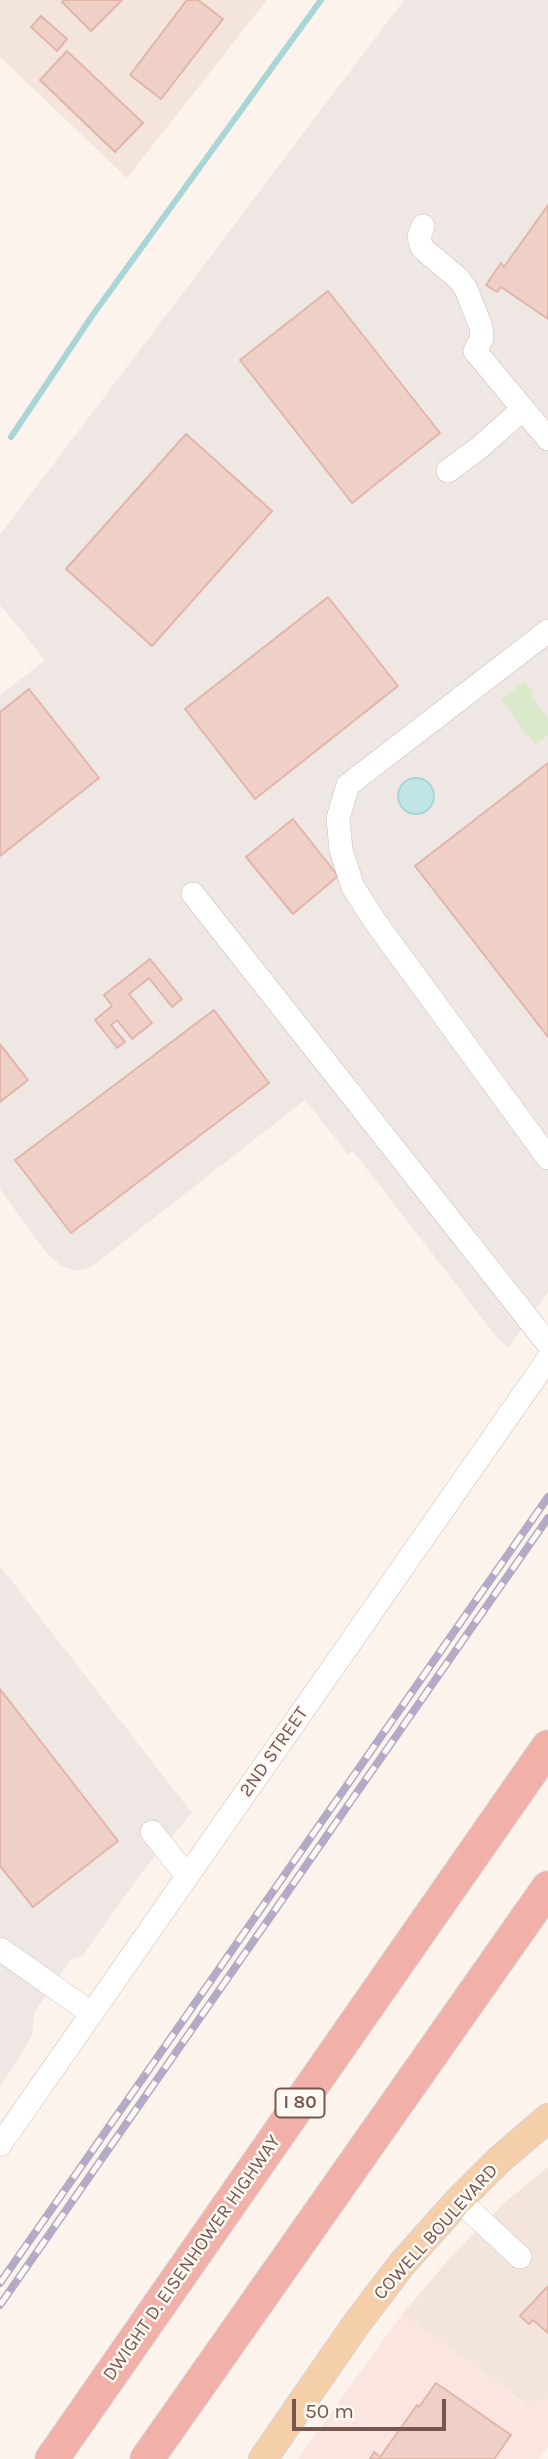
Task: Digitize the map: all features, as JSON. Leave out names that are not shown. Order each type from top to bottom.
[{"type":"highway","name":"DWIGHT D. EISENHOWER HIGHWAY","points":[[52,2459],[548,1747]]},
{"type":"highway","points":[[147,2459],[548,1888]]},
{"type":"main road","name":"COWELL BOULEVARD","points":[[263,2459],[357,2323],[402,2264],[498,2161],[548,2118]]},
{"type":"street","points":[[423,226],[419,237],[422,248],[466,289],[481,327],[482,338],[475,351],[548,439]]},
{"type":"street","points":[[448,471],[523,409]]},
{"type":"street","points":[[548,631],[348,785],[338,818],[341,850],[353,887],[374,920],[548,1158]]},
{"type":"street","points":[[193,894],[548,1344]]},
{"type":"street","name":"2ND STREET","points":[[0,2145],[548,1359]]},
{"type":"street","points":[[152,1832],[187,1876]]},
{"type":"street","points":[[0,1949],[91,2013]]},
{"type":"street","points":[[459,2200],[520,2257]]},
{"type":"shaded area","points":[[0,0],[267,0],[127,178],[0,57]]},
{"type":"shaded area","points":[[404,0],[548,0],[548,1292],[508,1348],[499,1340],[353,1151],[348,1154],[305,1100],[90,1268],[77,1271],[63,1267],[47,1254],[0,1189],[0,695],[45,660],[0,605],[0,535]]},
{"type":"shaded area","points":[[0,1566],[192,1813],[142,1872],[82,1956],[71,1959],[34,2013],[32,2036],[0,2087]]},
{"type":"shaded area","points":[[548,2167],[548,2399],[525,2403],[402,2314],[449,2259],[505,2202]]},
{"type":"shaded area","points":[[402,2314],[524,2403],[548,2399],[548,2447],[539,2459],[298,2459]]},
{"type":"green space","points":[[525,681],[534,693],[531,696],[548,718],[548,735],[535,745],[501,700]]},
{"type":"water","points":[[416,778],[429,783],[434,796],[429,809],[416,814],[403,809],[398,796],[403,783]]},
{"type":"building","points":[[122,0],[91,31],[62,2]]},
{"type":"building","points":[[187,0],[198,0],[223,19],[161,99],[130,75]]},
{"type":"building","points":[[41,16],[67,39],[57,51],[31,27]]},
{"type":"building","points":[[67,51],[143,123],[115,152],[40,80]]},
{"type":"building","points":[[548,205],[548,319],[501,287],[497,292],[486,285],[501,263],[504,267]]},
{"type":"building","points":[[328,291],[440,433],[352,503],[240,360]]},
{"type":"building","points":[[186,434],[272,511],[152,646],[66,569]]},
{"type":"building","points":[[328,597],[398,686],[255,799],[185,709]]},
{"type":"building","points":[[29,689],[99,778],[0,856],[0,712]]},
{"type":"building","points":[[548,763],[548,1037],[415,866]]},
{"type":"building","points":[[293,819],[338,876],[293,914],[246,857]]},
{"type":"building","points":[[150,959],[182,999],[172,1007],[149,978],[129,994],[152,1023],[132,1039],[117,1020],[111,1025],[125,1042],[117,1048],[95,1020],[112,1006],[104,995]]},
{"type":"building","points":[[214,1010],[269,1083],[71,1233],[15,1160]]},
{"type":"building","points":[[0,1044],[28,1080],[0,1102]]},
{"type":"building","points":[[0,1689],[118,1841],[33,1907],[0,1866]]},
{"type":"building","points":[[548,2286],[548,2333],[533,2320],[529,2324],[520,2316]]},
{"type":"building","points":[[436,2383],[511,2435],[494,2459],[370,2459],[374,2452],[380,2457]]},
{"type":"waterway","points":[[11,437],[92,316],[321,0]]},
{"type":"railway","points":[[0,2283],[548,1497]]},
{"type":"railway","points":[[0,2305],[548,1518]]}]
